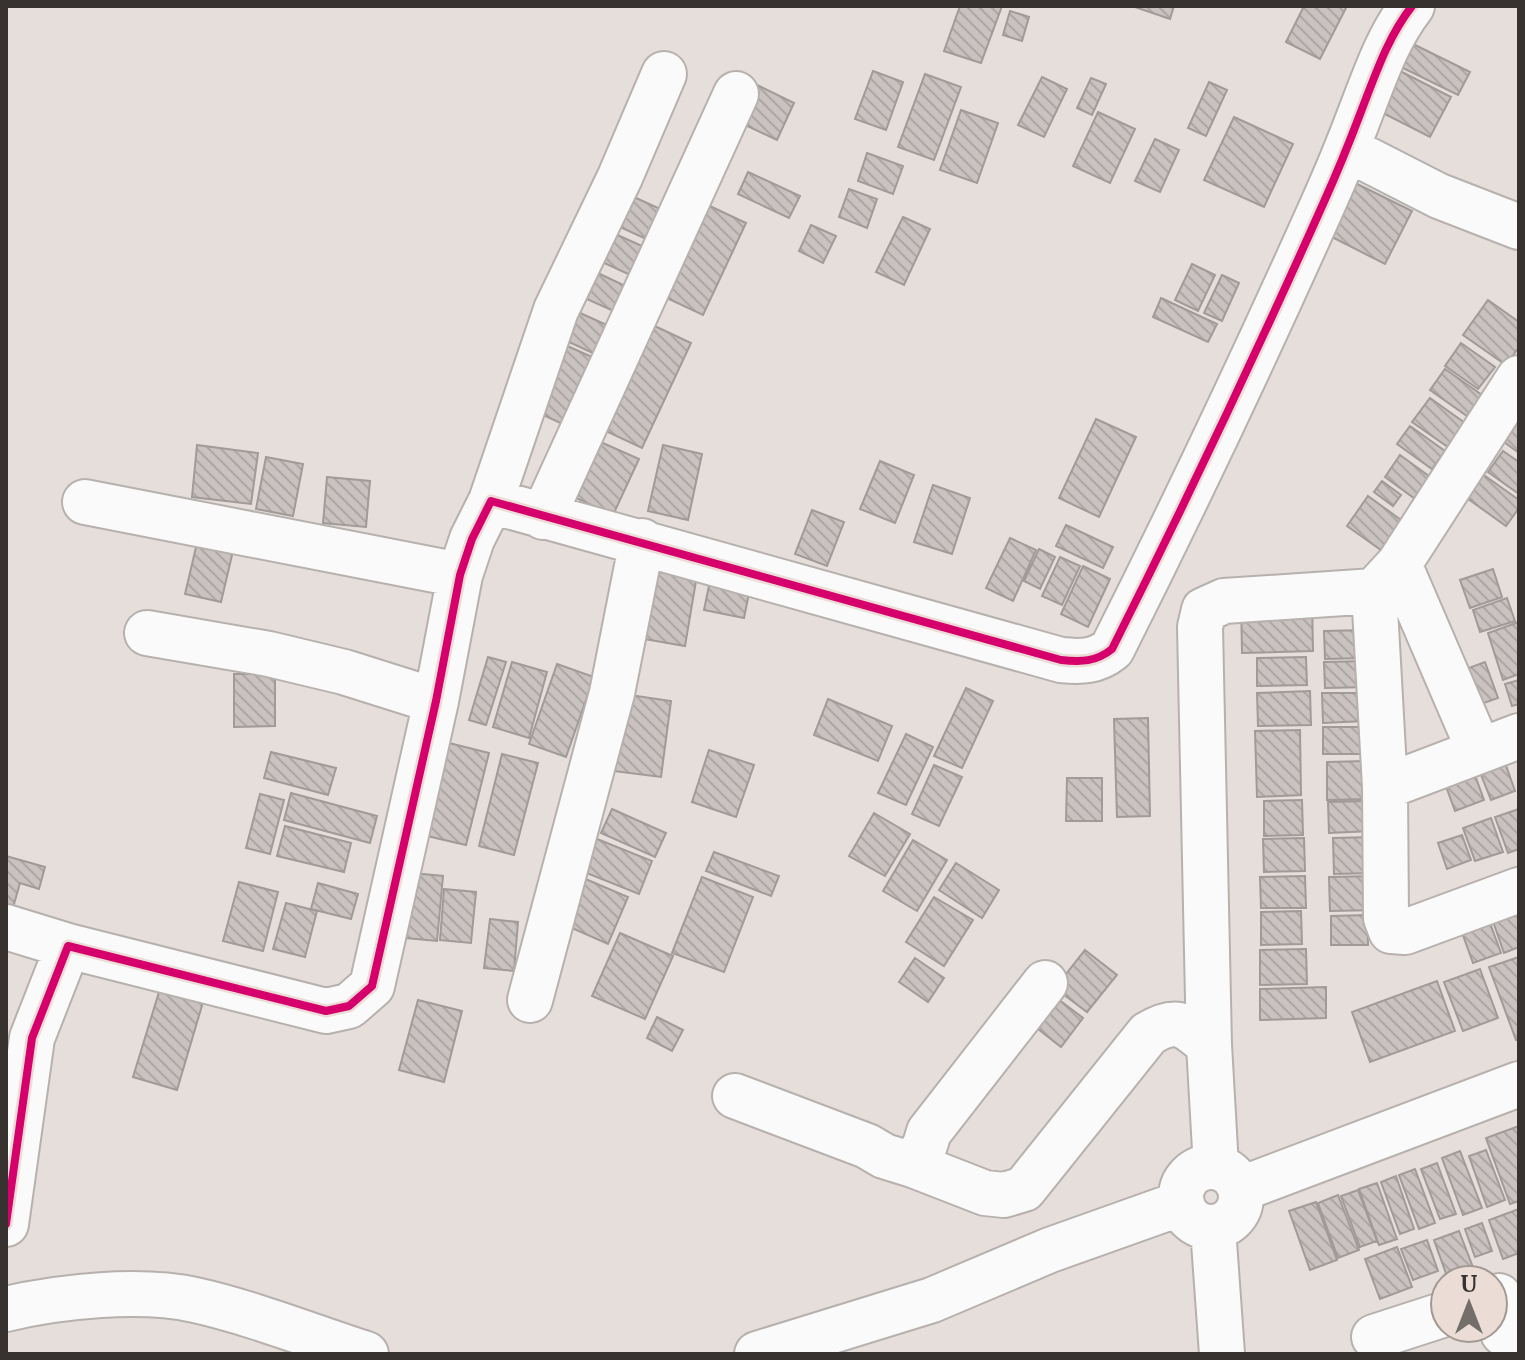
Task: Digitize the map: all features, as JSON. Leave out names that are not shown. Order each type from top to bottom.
[{"type":"street","points":[[491,501],[1061,660],[1080,662],[1099,659],[1112,649],[1160,555],[1251,364],[1347,149],[1378,65],[1400,22],[1412,6]]},
{"type":"street","points":[[6,927],[68,946],[326,1011],[349,1006],[372,986],[436,701],[460,575],[472,539],[491,501],[556,310],[620,177],[664,74]]},
{"type":"street","points":[[543,517],[736,94]]},
{"type":"street","points":[[1347,149],[1439,196],[1519,227]]},
{"type":"street","points":[[1519,378],[1386,577],[1386,918],[1391,931],[1405,932],[1519,890]]},
{"type":"street","points":[[85,502],[460,575]]},
{"type":"street","points":[[530,1000],[612,693],[642,541]]},
{"type":"street","points":[[1385,787],[1499,743],[1386,577]]},
{"type":"street","points":[[757,1354],[932,1300],[1050,1250],[1197,1215],[1222,1227],[1230,1222],[1241,1207],[1229,1178],[1209,1045],[1200,627],[1204,610],[1224,601],[1386,577]]},
{"type":"street","points":[[147,633],[269,654],[329,668],[436,701]]},
{"type":"street","points":[[6,1224],[32,1038],[68,946]]},
{"type":"street","points":[[913,1165],[929,1132],[1045,983]]},
{"type":"street","points":[[735,1096],[867,1146],[884,1156],[985,1193],[1004,1195],[1024,1189],[1148,1034],[1164,1024],[1184,1025],[1209,1045]]},
{"type":"street","points":[[1229,1178],[1519,1084]]},
{"type":"street","points":[[1024,1189],[1050,1250]]},
{"type":"street","points":[[1197,1215],[1222,1354]]},
{"type":"street","points":[[6,1309],[108,1296],[181,1298],[243,1314],[366,1354]]},
{"type":"street","points":[[1374,1337],[1429,1319]]},
{"type":"building","points":[[960,6],[1002,6],[981,63],[944,51]]},
{"type":"building","points":[[1132,6],[1174,6],[1170,19]]},
{"type":"building","points":[[1304,6],[1347,6],[1320,59],[1286,42]]},
{"type":"building","points":[[1010,11],[1029,17],[1022,41],[1003,35]]},
{"type":"building","points":[[1413,44],[1470,72],[1458,95],[1401,67]]},
{"type":"building","points":[[1396,69],[1451,97],[1430,137],[1375,109]]},
{"type":"building","points":[[873,71],[903,82],[886,130],[855,119]]},
{"type":"building","points":[[925,74],[961,87],[934,160],[898,147]]},
{"type":"building","points":[[1042,77],[1067,89],[1044,137],[1018,125]]},
{"type":"building","points":[[1091,78],[1106,84],[1092,115],[1077,108]]},
{"type":"building","points":[[1209,82],[1227,90],[1206,136],[1188,128]]},
{"type":"building","points":[[755,84],[794,103],[777,140],[737,121]]},
{"type":"building","points":[[961,110],[998,123],[977,183],[940,170]]},
{"type":"building","points":[[1098,112],[1135,129],[1110,183],[1073,166]]},
{"type":"building","points":[[1234,117],[1293,144],[1264,207],[1204,180]]},
{"type":"building","points":[[1155,139],[1179,150],[1160,192],[1135,181]]},
{"type":"building","points":[[867,153],[903,166],[893,194],[858,181]]},
{"type":"building","points":[[748,172],[800,196],[789,218],[738,194]]},
{"type":"building","points":[[1355,183],[1412,211],[1385,264],[1328,235]]},
{"type":"building","points":[[849,189],[877,199],[867,228],[839,217]]},
{"type":"building","points":[[623,192],[669,213],[655,243],[609,222]]},
{"type":"building","points":[[697,200],[746,223],[703,315],[654,292]]},
{"type":"building","points":[[903,217],[930,229],[904,285],[876,272]]},
{"type":"building","points":[[811,225],[836,236],[823,263],[799,251]]},
{"type":"building","points":[[602,228],[653,251],[639,279],[589,256]]},
{"type":"building","points":[[1192,264],[1215,275],[1198,311],[1175,300]]},
{"type":"building","points":[[583,266],[638,292],[627,317],[571,292]]},
{"type":"building","points":[[1222,275],[1239,283],[1222,321],[1204,313]]},
{"type":"building","points":[[1161,298],[1217,324],[1208,342],[1153,317]]},
{"type":"building","points":[[1488,300],[1519,322],[1519,347],[1506,365],[1463,335]]},
{"type":"building","points":[[569,308],[609,326],[597,355],[556,336]]},
{"type":"building","points":[[642,320],[691,343],[642,448],[593,425]]},
{"type":"building","points":[[554,340],[601,361],[571,428],[524,406]]},
{"type":"building","points":[[1461,343],[1495,367],[1478,389],[1445,366]]},
{"type":"building","points":[[1445,369],[1482,395],[1467,416],[1430,390]]},
{"type":"building","points":[[1430,398],[1465,423],[1448,447],[1412,422]]},
{"type":"building","points":[[1096,419],[1136,437],[1099,517],[1059,498]]},
{"type":"building","points":[[1519,421],[1519,453],[1504,442]]},
{"type":"building","points":[[1410,426],[1445,451],[1432,469],[1397,444]]},
{"type":"building","points":[[587,436],[639,459],[613,515],[561,491]]},
{"type":"building","points":[[197,445],[258,453],[251,504],[192,497]]},
{"type":"building","points":[[663,445],[702,454],[688,520],[648,511]]},
{"type":"building","points":[[1503,451],[1519,462],[1519,494],[1488,472]]},
{"type":"building","points":[[1400,455],[1433,479],[1418,501],[1385,477]]},
{"type":"building","points":[[266,457],[303,464],[293,516],[256,509]]},
{"type":"building","points":[[880,461],[914,475],[895,523],[860,509]]},
{"type":"building","points":[[1481,473],[1519,500],[1519,508],[1506,526],[1464,496]]},
{"type":"building","points":[[327,477],[370,481],[366,527],[323,523]]},
{"type":"building","points":[[1382,481],[1401,495],[1393,506],[1374,492]]},
{"type":"building","points":[[933,485],[970,498],[952,554],[914,542]]},
{"type":"building","points":[[1368,496],[1401,520],[1381,550],[1347,526]]},
{"type":"building","points":[[812,510],[844,522],[827,566],[795,554]]},
{"type":"building","points":[[1066,525],[1113,547],[1103,568],[1056,546]]},
{"type":"building","points":[[1010,538],[1036,550],[1013,601],[986,588]]},
{"type":"building","points":[[197,543],[233,551],[221,602],[185,594]]},
{"type":"building","points":[[1039,549],[1055,557],[1040,589],[1024,581]]},
{"type":"building","points":[[1060,557],[1080,566],[1062,605],[1042,596]]},
{"type":"building","points":[[1083,566],[1110,579],[1088,627],[1061,614]]},
{"type":"building","points":[[656,568],[697,575],[685,646],[644,639]]},
{"type":"building","points":[[1493,569],[1502,597],[1470,608],[1460,580]]},
{"type":"building","points":[[711,576],[751,583],[744,618],[704,610]]},
{"type":"building","points":[[1507,598],[1515,621],[1480,632],[1473,610]]},
{"type":"building","points":[[1312,599],[1313,651],[1242,653],[1241,600]]},
{"type":"building","points":[[1519,622],[1519,674],[1503,680],[1488,633]]},
{"type":"building","points":[[1366,630],[1366,658],[1325,659],[1324,631]]},
{"type":"building","points":[[488,657],[506,662],[486,725],[469,720]]},
{"type":"building","points":[[1306,657],[1307,685],[1257,686],[1257,658]]},
{"type":"building","points":[[1369,661],[1370,687],[1325,688],[1324,662]]},
{"type":"building","points":[[512,662],[547,672],[529,738],[493,727]]},
{"type":"building","points":[[1485,662],[1498,698],[1470,708],[1458,672]]},
{"type":"building","points":[[557,664],[594,677],[566,757],[529,744]]},
{"type":"building","points":[[234,674],[275,674],[275,726],[234,727]]},
{"type":"building","points":[[1519,680],[1519,704],[1512,706],[1505,684]]},
{"type":"building","points":[[966,688],[993,701],[962,768],[934,756]]},
{"type":"building","points":[[1310,691],[1311,725],[1258,726],[1257,693]]},
{"type":"building","points":[[1322,693],[1364,693],[1365,721],[1323,723]]},
{"type":"building","points":[[623,694],[671,701],[661,777],[613,771]]},
{"type":"building","points":[[828,699],[892,726],[878,761],[814,735]]},
{"type":"building","points":[[1148,718],[1150,816],[1117,817],[1114,719]]},
{"type":"building","points":[[1323,727],[1363,727],[1363,754],[1323,754]]},
{"type":"building","points":[[1300,730],[1301,795],[1257,797],[1255,731]]},
{"type":"building","points":[[906,734],[933,747],[906,805],[878,793]]},
{"type":"building","points":[[437,740],[489,753],[466,845],[414,833]]},
{"type":"building","points":[[709,750],[754,765],[736,817],[692,802]]},
{"type":"building","points":[[271,752],[336,768],[328,795],[264,778]]},
{"type":"building","points":[[502,754],[538,763],[514,855],[479,846]]},
{"type":"building","points":[[1503,757],[1515,791],[1491,800],[1478,767]]},
{"type":"building","points":[[1367,761],[1368,799],[1327,800],[1327,762]]},
{"type":"building","points":[[934,765],[962,777],[939,826],[912,814]]},
{"type":"building","points":[[1472,767],[1484,800],[1455,811],[1443,778]]},
{"type":"building","points":[[1067,778],[1102,778],[1102,821],[1066,821]]},
{"type":"building","points":[[291,793],[377,816],[370,843],[284,820]]},
{"type":"building","points":[[260,794],[284,800],[270,854],[246,848]]},
{"type":"building","points":[[1302,800],[1303,835],[1264,836],[1264,801]]},
{"type":"building","points":[[1372,801],[1372,831],[1329,833],[1328,802]]},
{"type":"building","points":[[612,809],[666,833],[655,857],[601,833]]},
{"type":"building","points":[[1519,809],[1519,849],[1508,853],[1495,817]]},
{"type":"building","points":[[874,813],[910,834],[885,876],[849,856]]},
{"type":"building","points":[[1491,818],[1503,852],[1475,861],[1463,828]]},
{"type":"building","points":[[285,826],[351,843],[344,872],[277,856]]},
{"type":"building","points":[[1462,835],[1471,860],[1447,869],[1438,843]]},
{"type":"building","points":[[592,837],[652,861],[639,894],[579,870]]},
{"type":"building","points":[[1374,837],[1374,873],[1334,874],[1333,838]]},
{"type":"building","points":[[1304,838],[1305,871],[1264,872],[1263,839]]},
{"type":"building","points":[[913,840],[947,860],[917,911],[883,891]]},
{"type":"building","points":[[714,852],[779,876],[771,896],[706,871]]},
{"type":"building","points":[[6,856],[45,867],[39,889],[20,883],[10,918],[6,916]]},
{"type":"building","points":[[956,863],[999,890],[982,918],[939,890]]},
{"type":"building","points":[[402,872],[443,876],[437,941],[395,937]]},
{"type":"building","points":[[576,875],[628,897],[608,944],[556,921]]},
{"type":"building","points":[[1305,876],[1306,908],[1261,908],[1260,877]]},
{"type":"building","points":[[1377,876],[1378,910],[1330,911],[1329,877]]},
{"type":"building","points":[[702,877],[753,897],[724,972],[672,953]]},
{"type":"building","points":[[239,882],[278,892],[263,951],[223,941]]},
{"type":"building","points":[[318,883],[358,894],[351,919],[311,909]]},
{"type":"building","points":[[444,889],[476,892],[471,943],[440,940]]},
{"type":"building","points":[[934,897],[973,920],[944,966],[906,942]]},
{"type":"building","points":[[1511,898],[1519,921],[1519,947],[1504,953],[1488,907]]},
{"type":"building","points":[[286,903],[317,911],[305,957],[273,949]]},
{"type":"building","points":[[1484,907],[1501,953],[1473,963],[1456,916]]},
{"type":"building","points":[[1301,911],[1302,944],[1261,945],[1261,912]]},
{"type":"building","points":[[1367,915],[1368,945],[1331,945],[1331,916]]},
{"type":"building","points":[[490,919],[518,922],[514,971],[484,968]]},
{"type":"building","points":[[620,933],[673,956],[645,1019],[592,996]]},
{"type":"building","points":[[1306,949],[1307,984],[1260,985],[1260,950]]},
{"type":"building","points":[[1085,950],[1117,975],[1087,1012],[1055,988]]},
{"type":"building","points":[[1519,957],[1519,1039],[1516,1040],[1489,967]]},
{"type":"building","points":[[915,958],[944,978],[928,1002],[899,982]]},
{"type":"building","points":[[1480,969],[1498,1018],[1463,1031],[1444,982]]},
{"type":"building","points":[[163,979],[206,992],[177,1090],[133,1077]]},
{"type":"building","points":[[1437,981],[1455,1031],[1370,1062],[1352,1012]]},
{"type":"building","points":[[1326,987],[1326,1018],[1260,1020],[1260,989]]},
{"type":"building","points":[[1050,993],[1083,1018],[1061,1047],[1028,1021]]},
{"type":"building","points":[[418,1000],[462,1011],[444,1082],[399,1070]]},
{"type":"building","points":[[657,1017],[683,1030],[672,1051],[647,1038]]},
{"type":"building","points":[[1519,1126],[1519,1201],[1510,1204],[1486,1138]]},
{"type":"building","points":[[1486,1150],[1505,1200],[1487,1207],[1469,1156]]},
{"type":"building","points":[[1460,1151],[1482,1208],[1463,1215],[1442,1158]]},
{"type":"building","points":[[1437,1163],[1456,1214],[1440,1219],[1421,1169]]},
{"type":"building","points":[[1415,1169],[1435,1223],[1419,1229],[1399,1175]]},
{"type":"building","points":[[1396,1176],[1414,1229],[1400,1234],[1381,1182]]},
{"type":"building","points":[[1377,1183],[1397,1239],[1379,1245],[1359,1189]]},
{"type":"building","points":[[1358,1190],[1377,1241],[1360,1247],[1341,1196]]},
{"type":"building","points":[[1338,1195],[1359,1250],[1338,1258],[1318,1203]]},
{"type":"building","points":[[1316,1202],[1337,1260],[1310,1270],[1289,1211]]},
{"type":"building","points":[[1519,1209],[1519,1253],[1503,1259],[1489,1220]]},
{"type":"building","points":[[1482,1223],[1492,1251],[1475,1257],[1465,1229]]},
{"type":"building","points":[[1459,1231],[1472,1264],[1443,1264],[1434,1240]]},
{"type":"building","points":[[1427,1240],[1436,1264],[1429,1264],[1429,1274],[1413,1280],[1401,1249]]},
{"type":"building","points":[[1397,1247],[1412,1287],[1380,1299],[1365,1259]]},
{"type":"cycle path","points":[[6,1224],[32,1038],[68,946],[326,1011],[349,1006],[372,986],[436,701],[460,575],[472,539],[491,501],[1061,660],[1088,660],[1112,649],[1272,316],[1333,181],[1383,56],[1412,6]]}]
